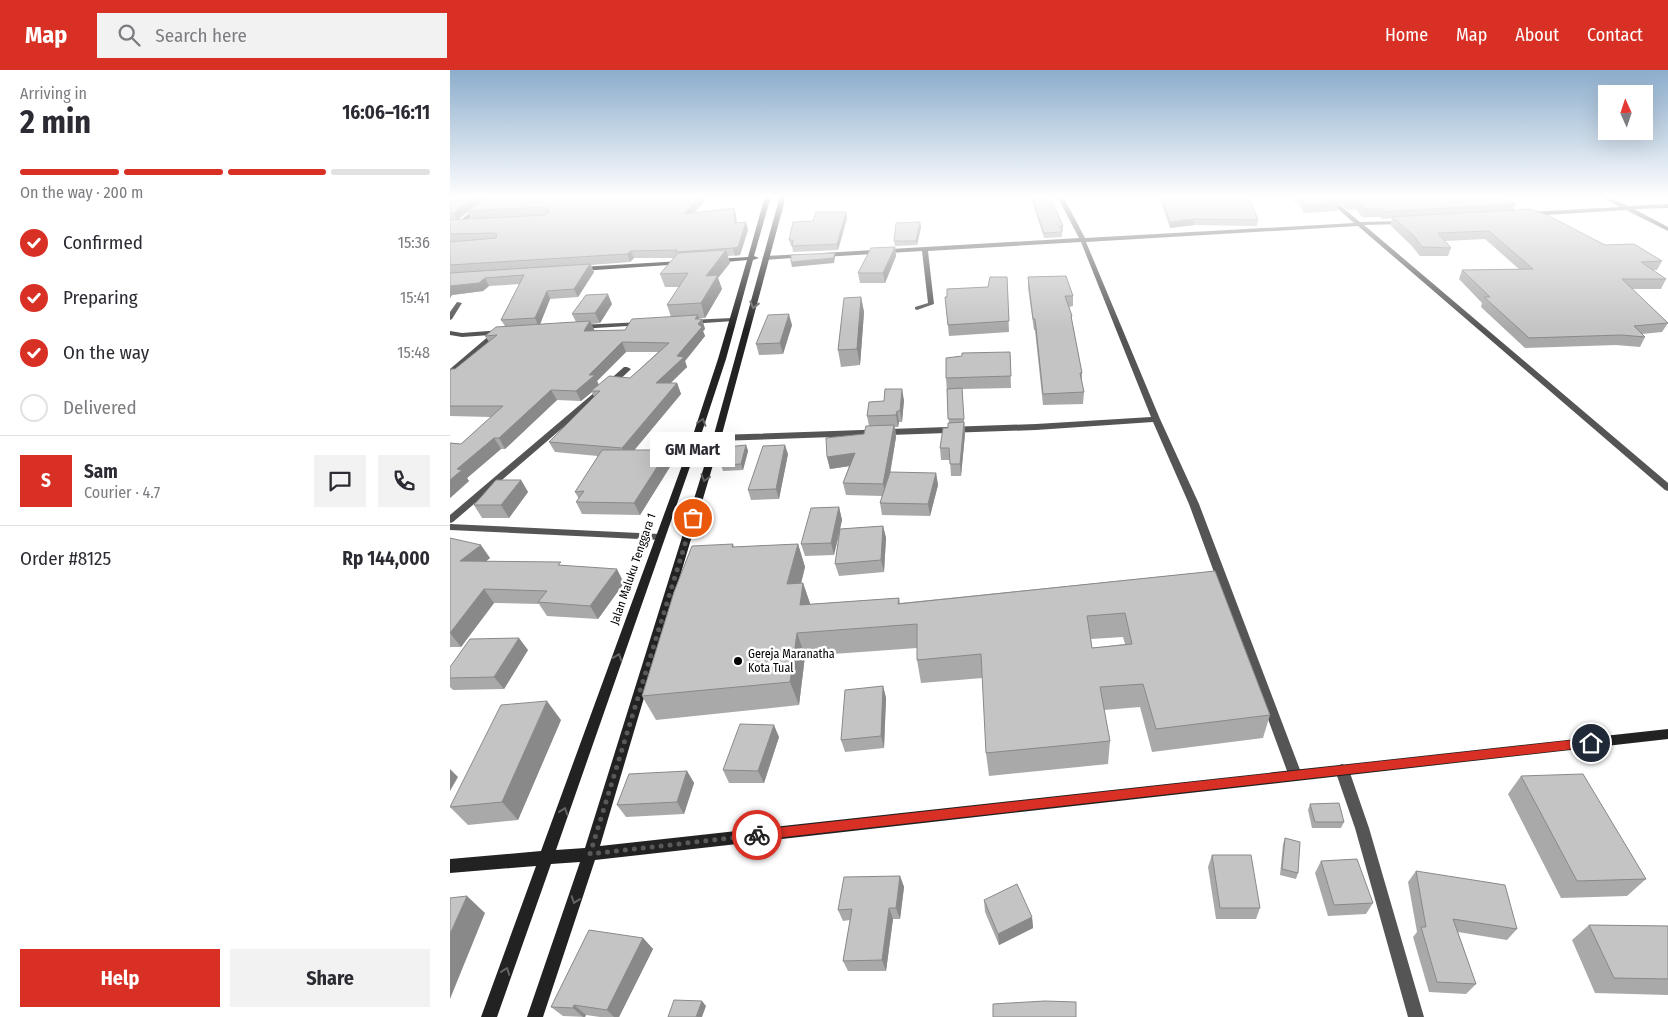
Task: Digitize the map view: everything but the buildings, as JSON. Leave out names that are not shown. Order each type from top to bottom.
[{"type":"main road","name":"Jalan Maluku Tenggara 1","points":[[489,1017],[548,857],[699,430],[757,240]]},
{"type":"main road","points":[[535,1017],[590,854],[717,438],[751,319],[770,240]]},
{"type":"main road","points":[[703,262],[765,258]]},
{"type":"main road","points":[[576,269],[693,262]]},
{"type":"main road","points":[[450,866],[590,854],[1668,734]]},
{"type":"street","points":[[765,258],[1080,240]]},
{"type":"street","points":[[1083,240],[1156,419],[1194,504],[1294,775]]},
{"type":"street","points":[[1378,240],[1668,488]]},
{"type":"street","points":[[918,308],[931,304],[925,249]]},
{"type":"street","points":[[450,318],[459,303]]},
{"type":"street","points":[[678,323],[732,320]]},
{"type":"street","points":[[571,328],[651,324]]},
{"type":"street","points":[[450,333],[462,335],[508,332]]},
{"type":"street","points":[[450,372],[498,333]]},
{"type":"street","points":[[450,361],[467,359]]},
{"type":"street","points":[[450,520],[627,369]]},
{"type":"street","points":[[717,438],[1036,427],[1156,419]]},
{"type":"street","points":[[450,528],[660,537]]},
{"type":"street","points":[[1342,770],[1362,828],[1416,1017]]},
{"type":"way so far","points":[[693,518],[590,854],[757,835]]},
{"type":"place","name":"GM Mart","points":[[693,518]]},
{"type":"place","name":"Gereja Maranatha Kota Tual","points":[[738,661]]},
{"type":"route","points":[[757,835],[1591,743]]}]
